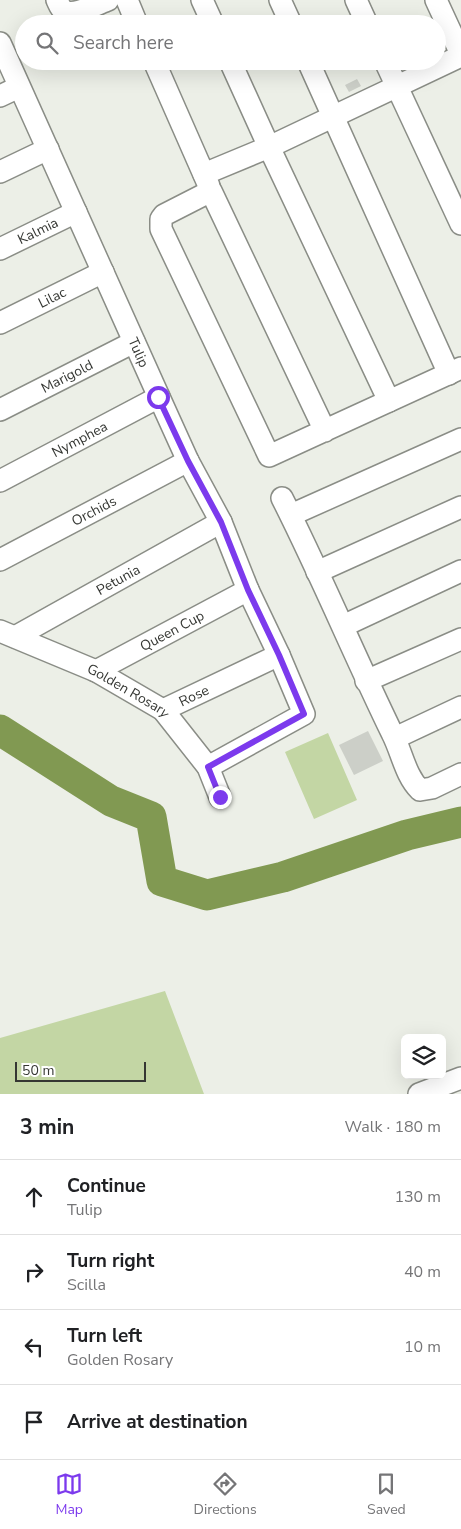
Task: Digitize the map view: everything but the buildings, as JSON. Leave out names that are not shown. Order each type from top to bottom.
[{"type":"street","points":[[57,0],[64,12],[71,14],[108,0]]},
{"type":"street","points":[[127,0],[133,15]]},
{"type":"street","points":[[202,0],[209,15]]},
{"type":"street","points":[[280,0],[287,15]]},
{"type":"street","points":[[356,0],[363,15]]},
{"type":"street","points":[[436,0],[443,15]]},
{"type":"street","points":[[446,22],[461,55],[446,62]]},
{"type":"street","name":"Tulip","points":[[0,43],[158,397],[188,461],[221,522],[248,590],[304,714],[208,767]]},
{"type":"street","points":[[158,70],[207,183],[325,431]]},
{"type":"street","points":[[234,70],[389,401]]},
{"type":"street","points":[[312,70],[333,116],[455,371],[269,456],[161,229],[161,219],[207,183],[269,147],[333,116],[430,70]]},
{"type":"street","points":[[389,70],[461,224]]},
{"type":"street","points":[[0,96],[20,87]]},
{"type":"street","points":[[0,172],[48,149]]},
{"type":"street","name":"Kalmia","points":[[0,249],[76,212]]},
{"type":"street","name":"Lilac","points":[[0,323],[103,272]]},
{"type":"street","name":"Marigold","points":[[0,410],[134,342]]},
{"type":"street","name":"Nymphea","points":[[0,482],[158,397]]},
{"type":"street","points":[[461,439],[286,506],[343,626],[366,681],[395,738],[412,782],[420,790],[432,788],[461,774]]},
{"type":"street","name":"Orchids","points":[[0,560],[188,461]]},
{"type":"street","points":[[317,572],[461,507]]},
{"type":"street","name":"Petunia","points":[[7,634],[221,522]]},
{"type":"street","points":[[343,626],[461,571]]},
{"type":"street","name":"Queen Cup","points":[[96,671],[248,590]]},
{"type":"street","name":"Golden Rosary","points":[[7,634],[96,671],[163,710],[208,767],[220,797]]},
{"type":"street","points":[[366,681],[461,639]]},
{"type":"street","name":"Rose","points":[[163,710],[279,655]]},
{"type":"street","points":[[395,738],[461,707]]},
{"type":"street","points":[[419,1094],[461,1078]]},
{"type":"green space","points":[[328,733],[357,800],[314,819],[285,752]]},
{"type":"green space","points":[[165,991],[204,1094],[0,1094],[0,1038]]},
{"type":"waterway","points":[[0,730],[111,801],[151,817],[162,881],[207,895],[283,877],[407,835],[461,822]]},
{"type":"route","points":[[158,397],[188,461],[221,522],[248,590],[304,714],[208,767],[220,797]]}]
